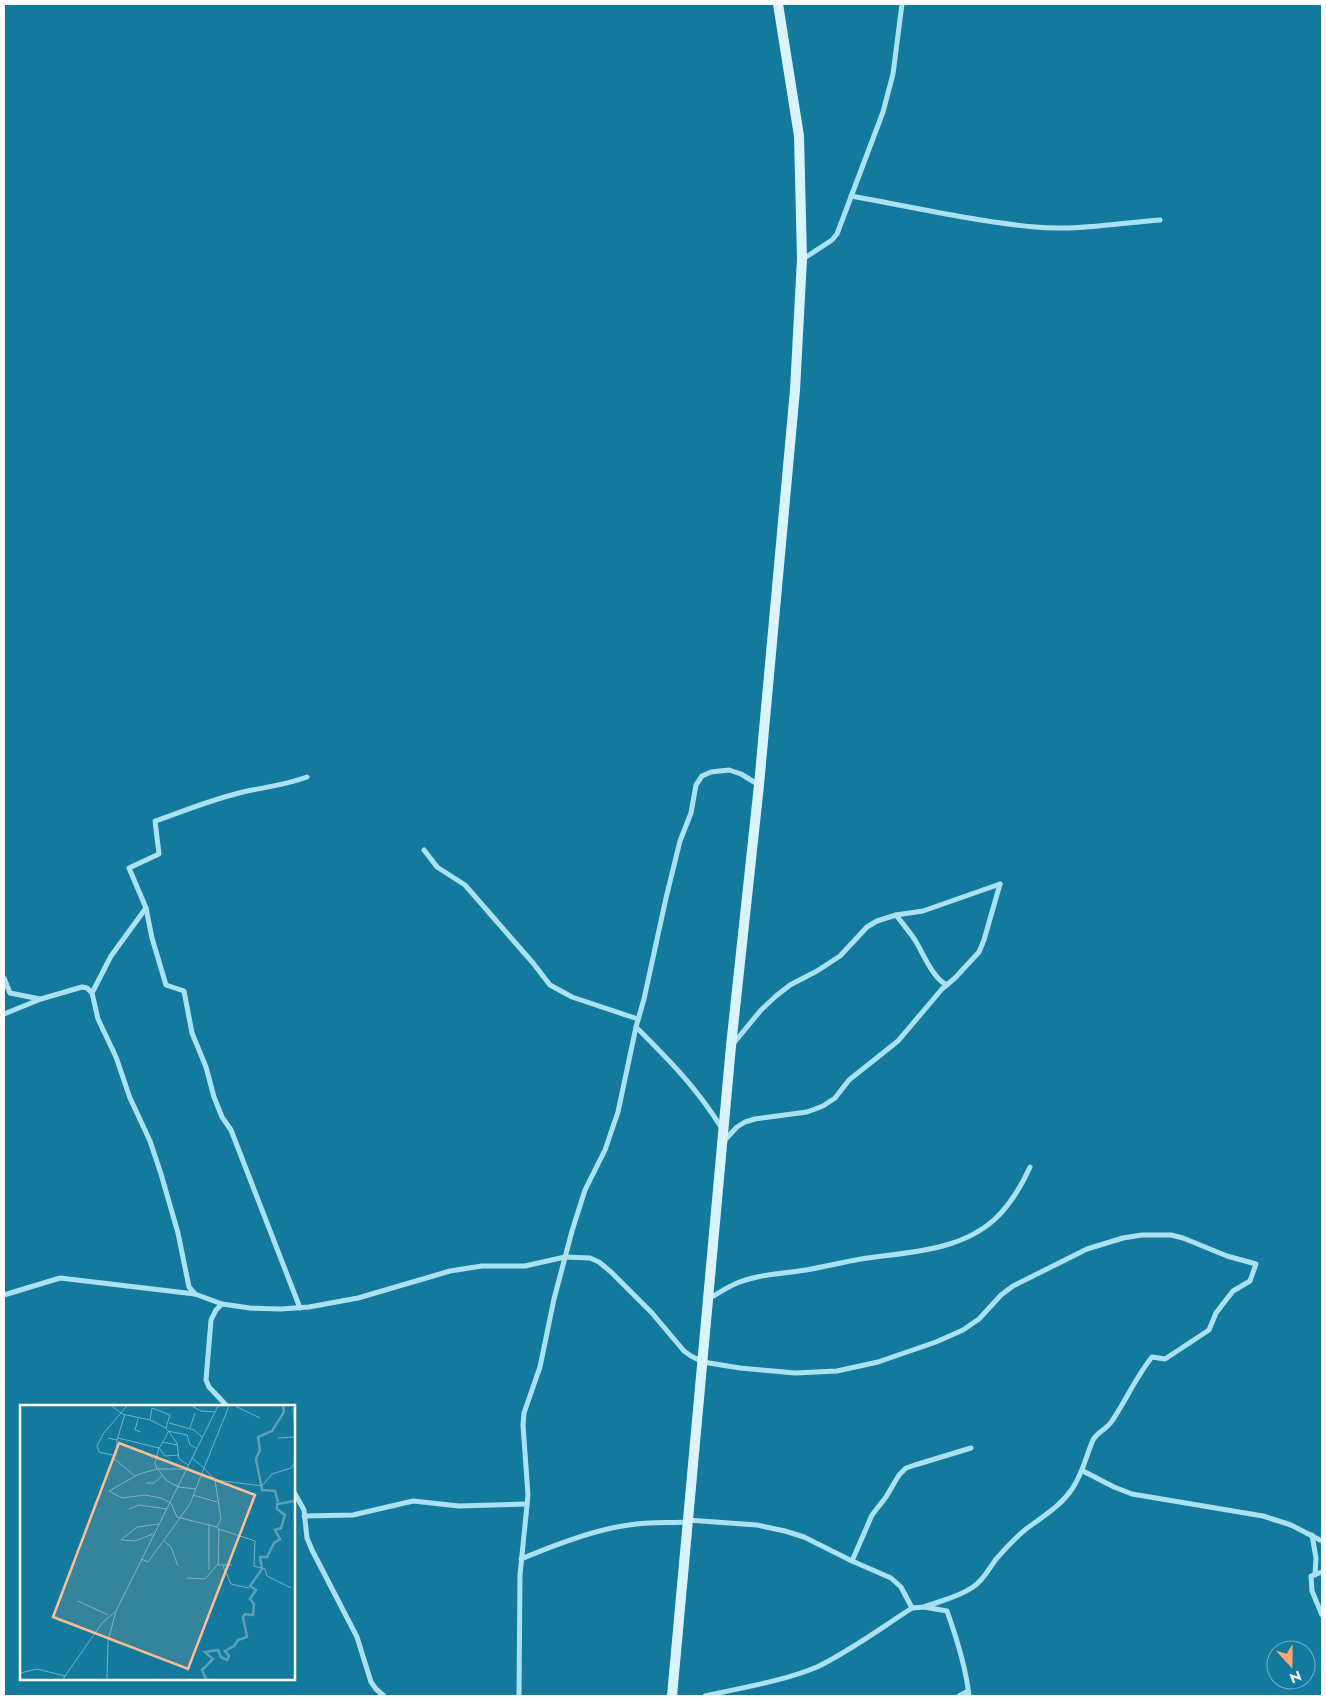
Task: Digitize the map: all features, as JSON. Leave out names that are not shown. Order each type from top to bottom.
[{"type":"main road","points":[[672,1696],[731,1046],[760,785],[795,390],[802,259],[799,136],[778,4]]},
{"type":"street","points":[[802,259],[832,240],[837,234],[883,112],[893,74],[902,4]]},
{"type":"street","points":[[851,196],[961,216],[1036,227],[1088,227],[1160,220]]},
{"type":"street","points":[[519,1696],[521,1560],[528,1474],[523,1425],[524,1413],[540,1367],[565,1257],[585,1190],[605,1150],[618,1112],[680,841],[691,813],[696,785],[702,776],[711,772],[729,770],[741,774],[760,785]]},
{"type":"street","points":[[300,1308],[231,1130],[222,1117],[214,1097],[206,1066],[192,1033],[184,991],[166,985],[152,938],[146,908],[129,868],[159,854],[155,821],[211,801],[307,777]]},
{"type":"street","points":[[424,850],[432,863],[457,879],[472,893],[550,985],[572,997],[638,1019]]},
{"type":"street","points":[[722,1143],[737,1127],[745,1122],[807,1112],[823,1106],[835,1098],[849,1080],[898,1041],[979,952],[1000,884],[923,911],[896,915],[877,921],[867,927],[840,956],[776,996],[761,1010],[731,1046]]},
{"type":"street","points":[[92,993],[111,956],[146,908]]},
{"type":"street","points":[[896,915],[916,941],[937,975],[947,985]]},
{"type":"street","points":[[4,978],[10,993],[41,999]]},
{"type":"street","points":[[4,1014],[41,999],[82,987],[88,988],[92,993],[98,1019],[116,1057],[130,1098],[150,1141],[178,1233],[186,1277],[189,1287],[195,1294]]},
{"type":"street","points":[[636,1028],[679,1070],[724,1130]]},
{"type":"street","points":[[708,1298],[735,1284],[750,1279],[860,1259],[929,1250],[955,1242],[993,1221],[1010,1204],[1030,1167]]},
{"type":"street","points":[[4,1295],[60,1278],[195,1294],[222,1304],[250,1308],[300,1308],[358,1298],[450,1271],[482,1266],[525,1266],[565,1257],[590,1258],[600,1262],[652,1313],[684,1351],[703,1362],[740,1368],[795,1373],[837,1371],[878,1362],[936,1342],[963,1330],[979,1319],[1001,1295],[1013,1286],[1087,1248],[1123,1238],[1142,1235],[1171,1235],[1227,1256],[1256,1264],[1250,1281],[1226,1300],[1216,1313],[1209,1330],[1165,1359],[1152,1357],[1139,1372],[1134,1387],[1111,1422],[1093,1440],[1082,1471],[1073,1488],[1062,1502],[1021,1533],[997,1558],[976,1586],[954,1597],[924,1607],[912,1608],[840,1655],[816,1667],[794,1675],[705,1696]]},
{"type":"street","points":[[222,1304],[211,1320],[206,1380],[209,1387],[226,1405]]},
{"type":"street","points":[[852,1561],[872,1515],[886,1498],[899,1475],[906,1468],[971,1448]]},
{"type":"street","points":[[1082,1471],[1132,1494],[1263,1516],[1291,1525],[1312,1534],[1322,1541]]},
{"type":"street","points":[[295,1493],[301,1502],[307,1538],[312,1550],[357,1637],[372,1682],[376,1689],[384,1696]]},
{"type":"street","points":[[304,1516],[353,1515],[413,1501],[459,1506],[527,1504]]},
{"type":"street","points":[[521,1560],[540,1551],[585,1536],[628,1525],[687,1521],[757,1525],[804,1537],[896,1582],[912,1608]]},
{"type":"street","points":[[1312,1534],[1316,1558],[1315,1575]]},
{"type":"street","points":[[1322,1572],[1311,1576],[1312,1591],[1322,1615]]},
{"type":"street","points":[[924,1607],[947,1611],[959,1644],[969,1694],[959,1696]]}]
